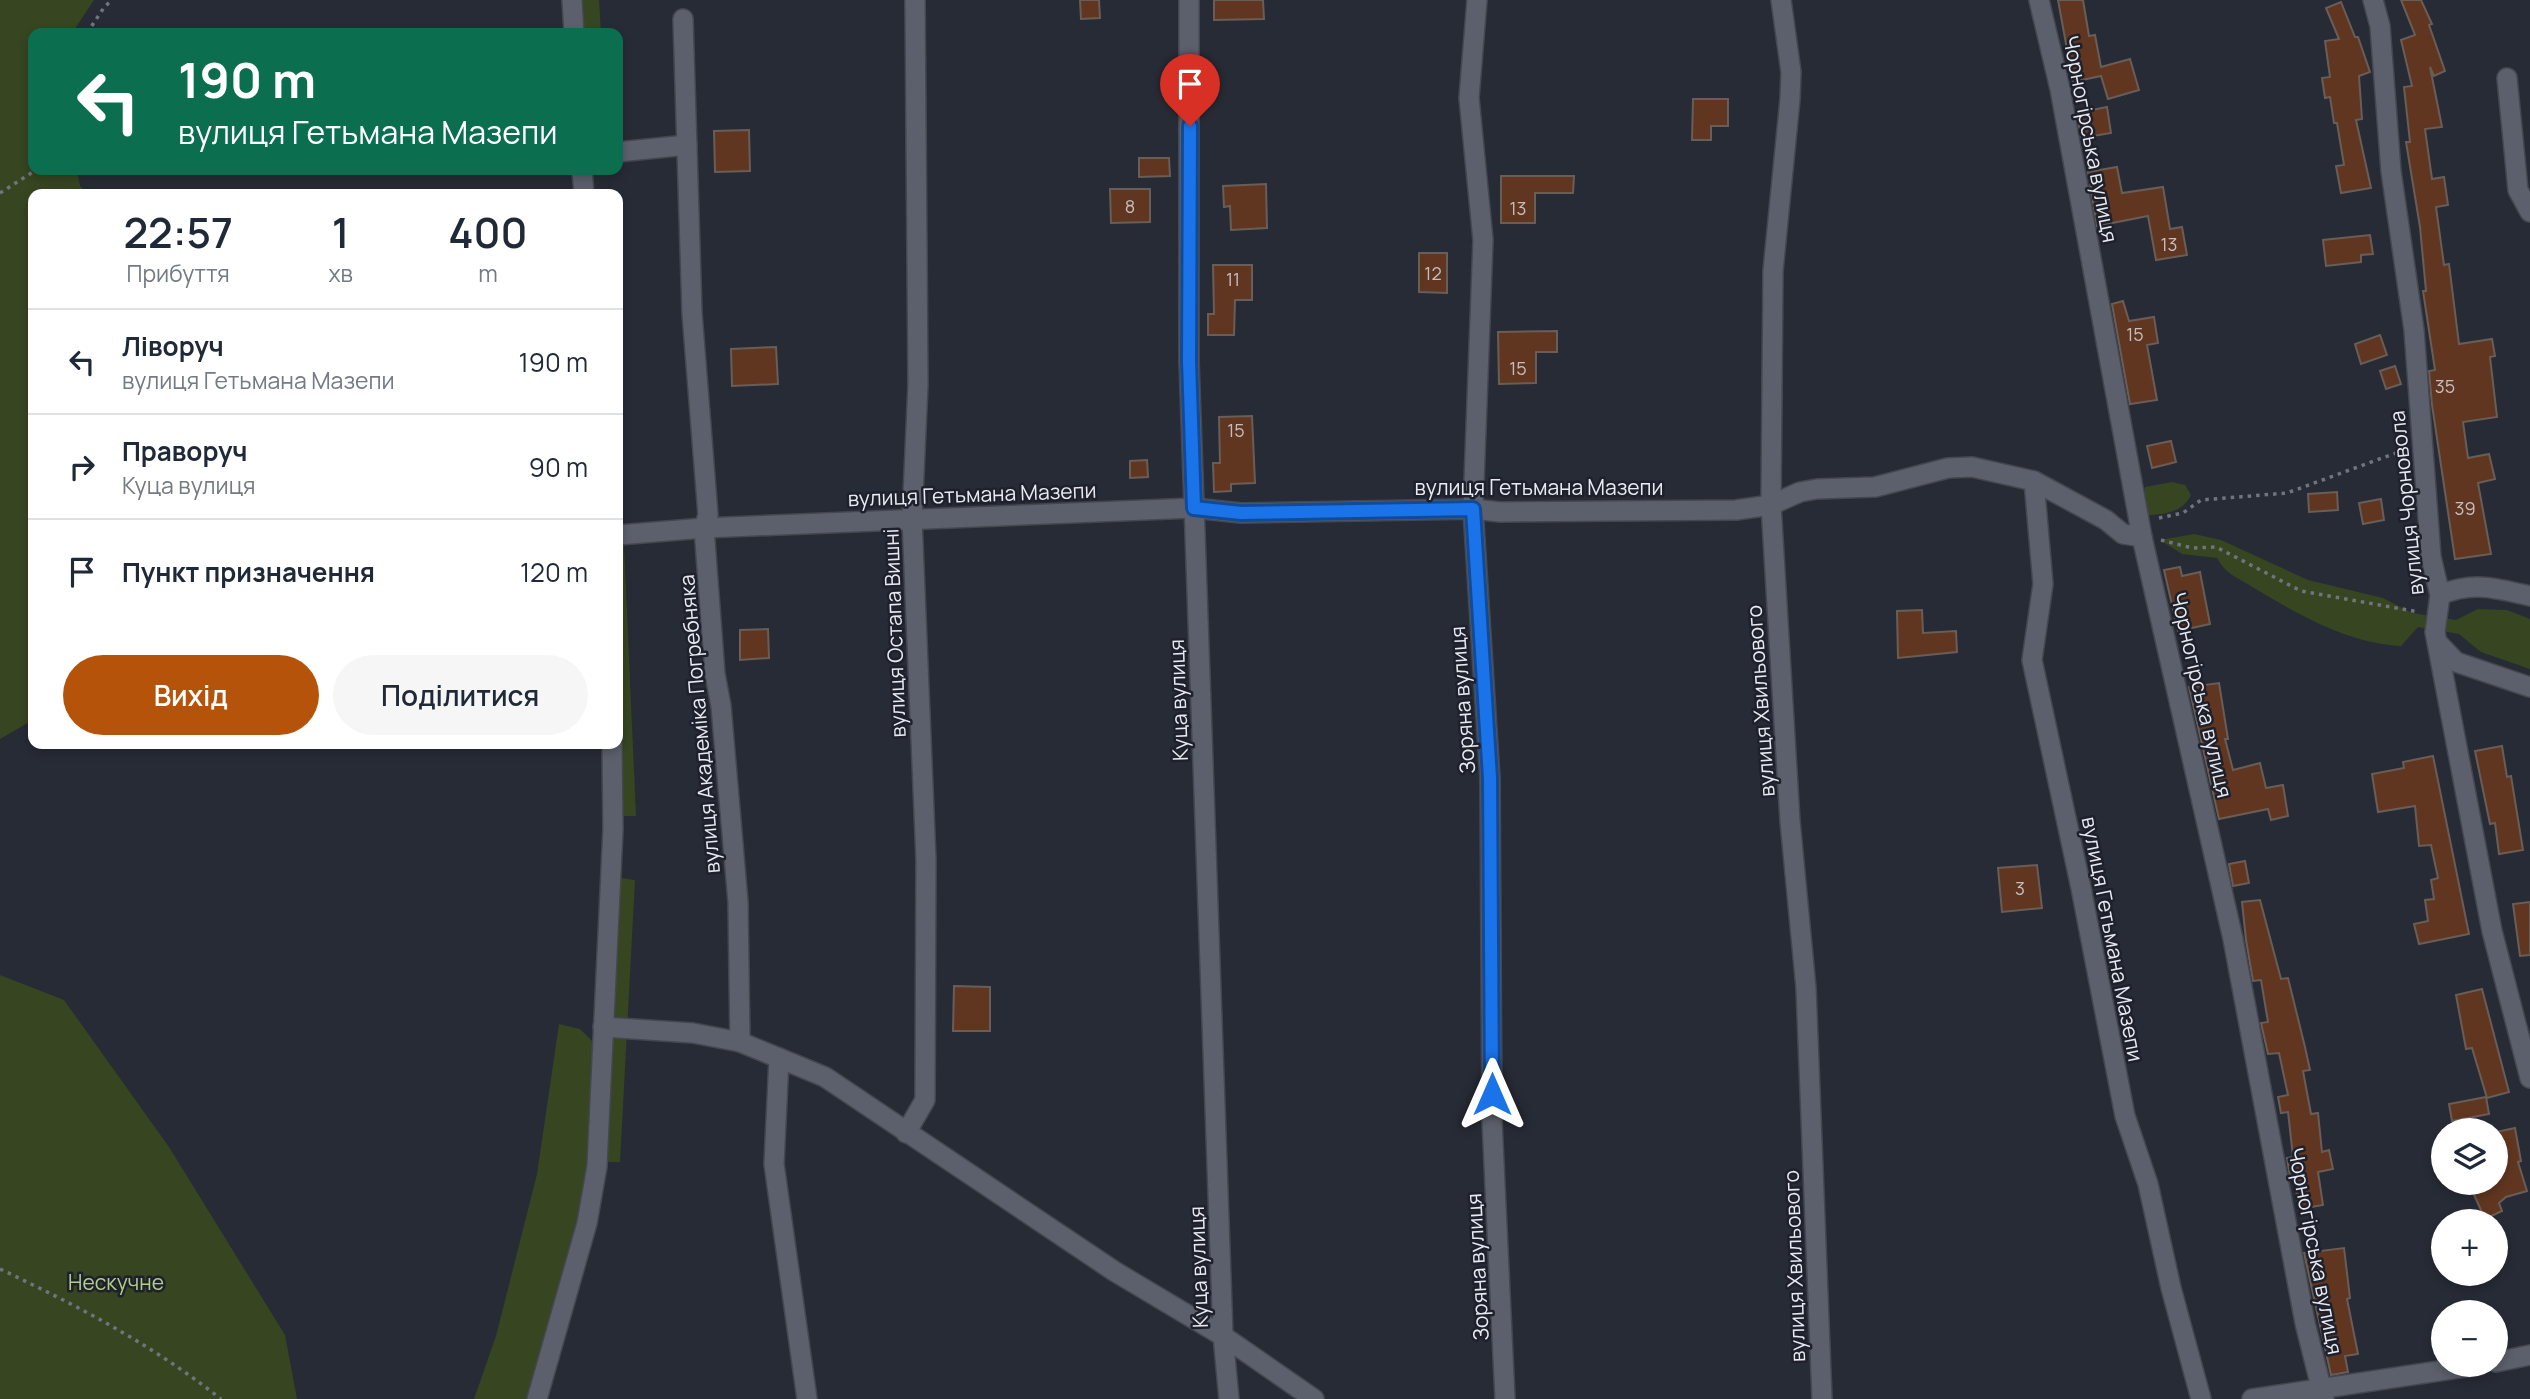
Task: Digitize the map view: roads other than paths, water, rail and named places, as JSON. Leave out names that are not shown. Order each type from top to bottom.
[{"type":"street","points":[[572,0],[574,28]]},
{"type":"street","name":"вулиця Остапа Вишні","points":[[906,1133],[925,1100],[926,860],[912,519],[918,384],[915,0]]},
{"type":"street","name":"Куца вулиця","points":[[1189,0],[1189,361],[1223,1336],[1229,1399]]},
{"type":"street","name":"Зоряна вулиця","points":[[1477,0],[1469,98],[1483,240],[1473,509],[1490,778],[1492,1121],[1505,1399]]},
{"type":"street","name":"вулиця Хвильового","points":[[1781,0],[1791,72],[1773,271],[1770,505],[1790,821],[1806,988],[1822,1399]]},
{"type":"street","name":"Чорногірська вулиця","points":[[2039,0],[2060,89],[2141,528],[2233,939],[2305,1323],[2323,1394]]},
{"type":"street","name":"вулиця Чорновола","points":[[2373,0],[2380,26],[2391,171],[2414,330],[2421,449],[2438,620],[2492,931],[2530,1078]]},
{"type":"street","name":"вулиця Академіка Погребняка","points":[[683,19],[692,313],[708,515],[704,528],[715,674],[721,706],[738,902],[740,1042]]},
{"type":"street","points":[[2507,78],[2518,190],[2530,212]]},
{"type":"street","points":[[623,151],[687,145]]},
{"type":"street","name":"вулиця Гетьмана Мазепи","points":[[623,535],[704,528],[1194,508],[1241,513],[1473,509],[1500,512],[1735,510],[1770,505],[1800,492],[1875,487],[1948,468],[1972,467],[2034,481],[2106,520],[2123,534],[2141,528]]},
{"type":"street","name":"вулиця Гетьмана Мазепи","points":[[2034,481],[2043,584],[2032,660],[2081,888],[2125,1116],[2148,1184],[2171,1288],[2201,1399]]},
{"type":"street","points":[[2530,596],[2485,586],[2458,587],[2438,620],[2456,662],[2530,687]]},
{"type":"street","points":[[537,1399],[593,1196],[613,829],[612,749]]},
{"type":"street","points":[[603,1027],[693,1033],[740,1042],[825,1077],[1114,1271],[1223,1336],[1314,1399]]},
{"type":"street","points":[[779,1058],[774,1164],[807,1399]]},
{"type":"street","points":[[2508,1360],[2530,1355]]},
{"type":"street","points":[[2252,1399],[2323,1394],[2431,1374]]},
{"type":"park label","name":"Нескучне","points":[[116,1282]]}]
